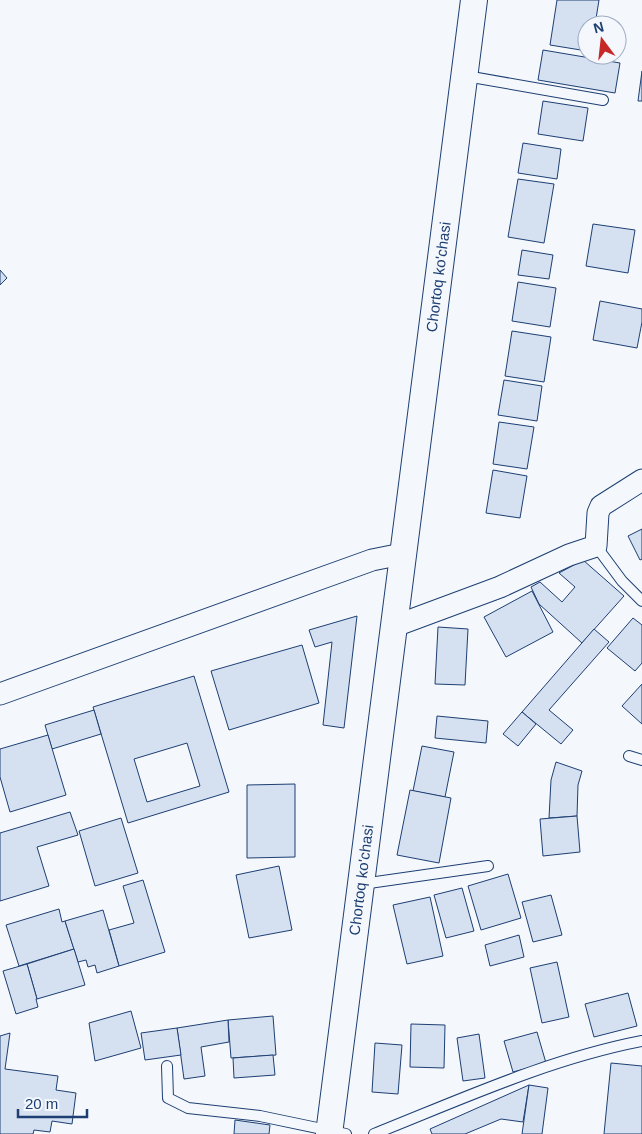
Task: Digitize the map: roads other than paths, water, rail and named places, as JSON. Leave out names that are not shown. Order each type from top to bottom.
[{"type":"street","name":"Chortoq ko'chasi","points":[[335,1133],[361,884],[474,0]]},
{"type":"street","points":[[394,626],[500,587],[596,546],[598,513],[601,506],[642,480]]},
{"type":"street","points":[[0,693],[372,560],[402,554]]},
{"type":"lane","points":[[465,76],[604,100]]},
{"type":"lane","points":[[596,546],[622,581],[642,601]]},
{"type":"lane","points":[[629,756],[642,760]]},
{"type":"lane","points":[[361,884],[488,866]]},
{"type":"lane","points":[[374,1134],[522,1074],[614,1046],[642,1041]]},
{"type":"lane","points":[[167,1066],[168,1098],[188,1108],[260,1116],[335,1133]]}]
